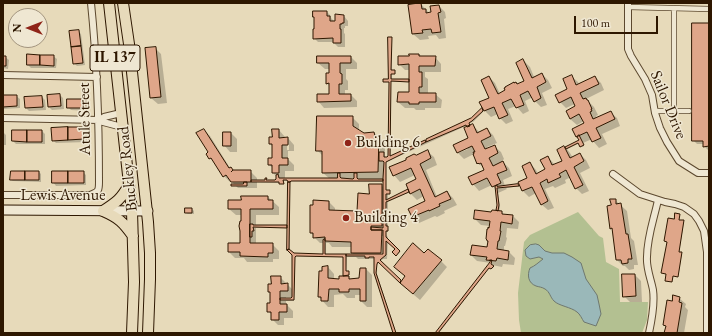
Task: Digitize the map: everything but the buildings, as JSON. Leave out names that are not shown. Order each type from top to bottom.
[{"type":"highway","name":"Buckley Road","points":[[109,3],[132,211],[134,282],[132,332]]},
{"type":"highway","name":"Buckley Road","points":[[123,3],[148,211],[150,253],[148,333]]},
{"type":"highway","points":[[103,211],[120,200],[129,185]]},
{"type":"highway","points":[[103,211],[114,215],[120,220],[133,237]]},
{"type":"highway","points":[[132,332],[148,333]]},
{"type":"main road","name":"Lewis Avenue","points":[[3,210],[148,211]]},
{"type":"street","name":"Atule Street","points":[[3,195],[81,196],[90,195],[98,191],[99,120],[95,42],[91,3]]},
{"type":"street","points":[[628,5],[709,9]]},
{"type":"street","name":"Sailor Drive","points":[[628,5],[628,48],[652,95],[660,128],[679,161],[698,173],[709,173]]},
{"type":"street","points":[[674,8],[674,111]]},
{"type":"street","points":[[3,75],[97,76]]},
{"type":"street","points":[[655,111],[689,111]]},
{"type":"street","points":[[99,120],[104,117],[121,113]]},
{"type":"street","points":[[3,118],[99,120],[122,127]]},
{"type":"street","points":[[613,174],[640,194],[684,207],[697,217],[703,226],[707,252],[707,333]]},
{"type":"street","points":[[649,333],[653,290],[648,269],[647,256],[649,236],[658,200]]},
{"type":"green space","points":[[578,212],[599,236],[603,238],[606,262],[619,269],[620,302],[648,302],[647,320],[642,333],[521,333],[518,293],[524,242],[530,235]]},
{"type":"water","points":[[536,244],[545,251],[552,253],[564,253],[581,263],[586,279],[597,295],[601,314],[596,326],[584,322],[577,312],[556,303],[547,290],[531,283],[528,276],[530,268],[543,259],[539,257],[530,259],[526,256],[525,250],[530,245]]},
{"type":"place","name":"Building 6","points":[[348,143]]},
{"type":"place","name":"Building 4","points":[[346,218]]}]
